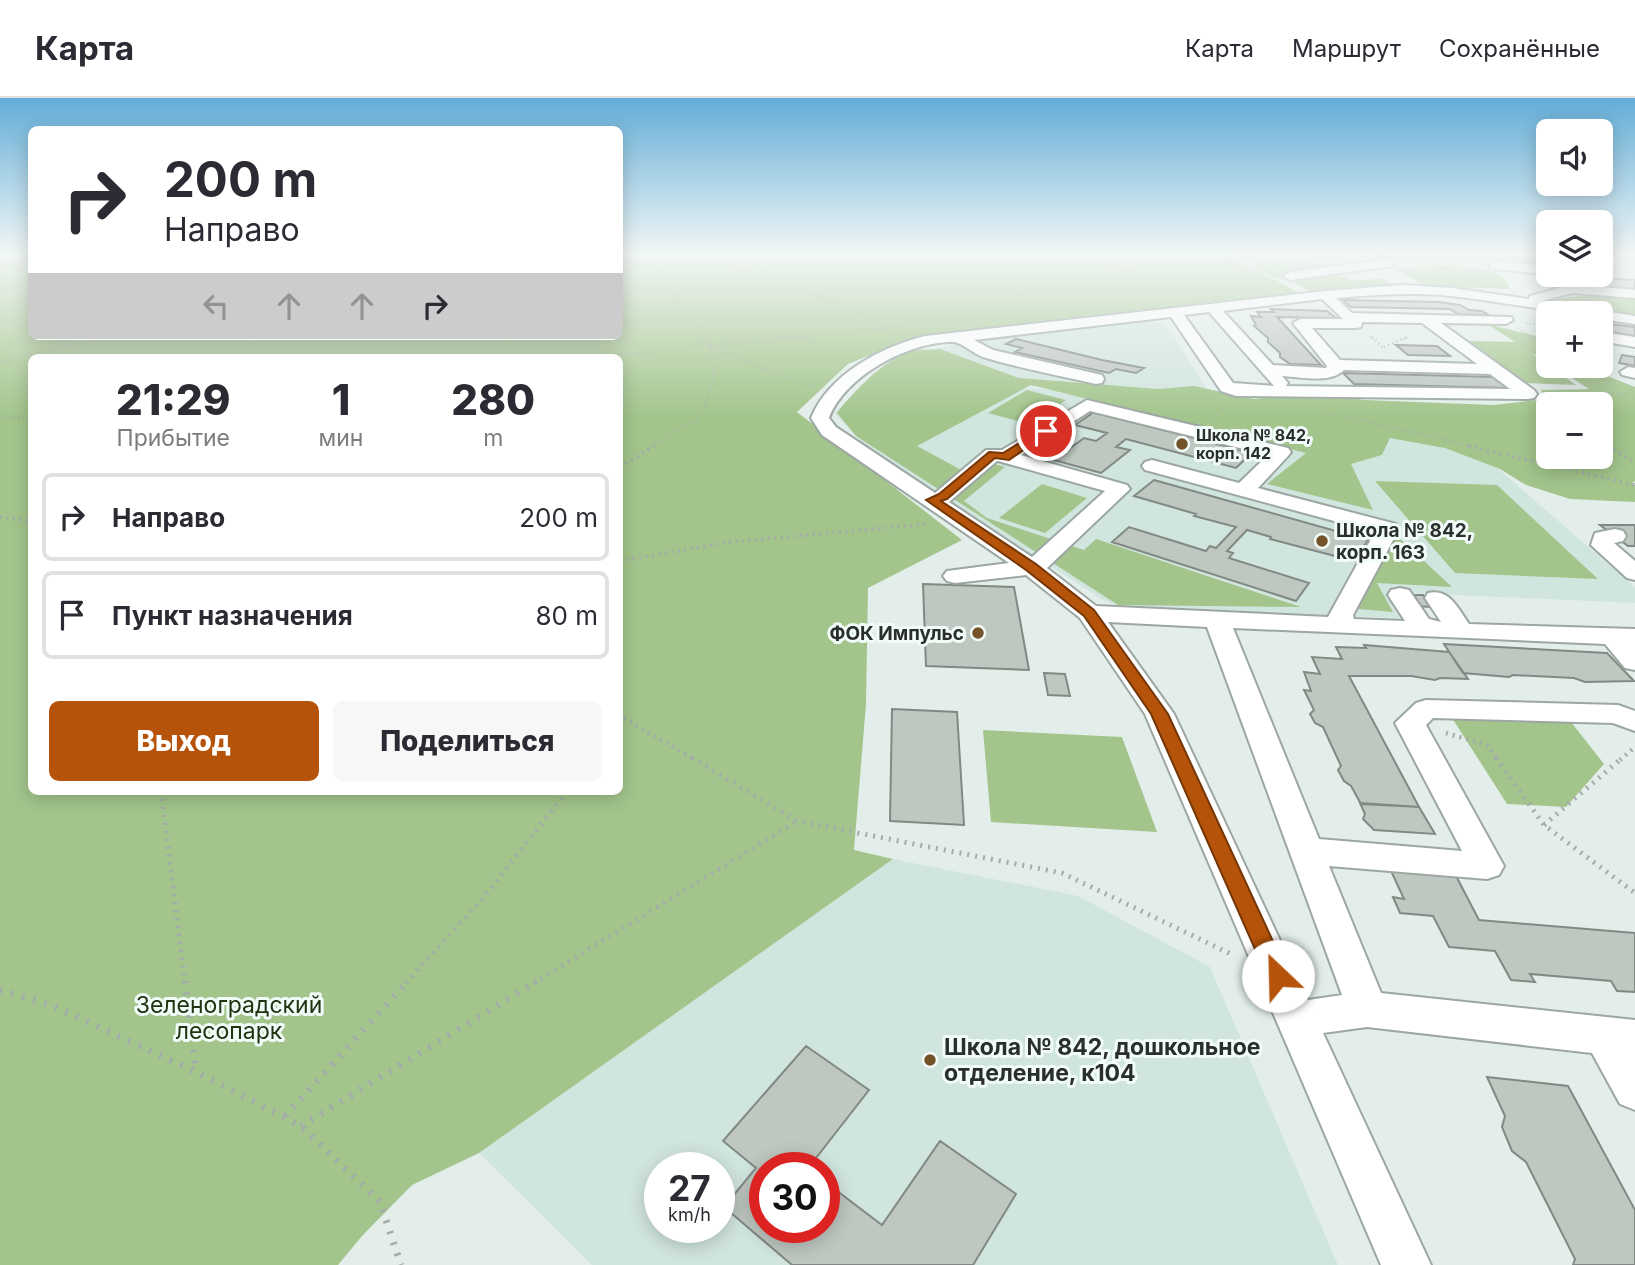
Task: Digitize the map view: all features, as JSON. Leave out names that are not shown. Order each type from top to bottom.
[{"type":"street","points":[[1225,307],[925,341],[878,359],[834,395],[821,409],[820,418],[829,431],[1031,567],[1089,613],[1159,714],[1406,1265]]},
{"type":"street","points":[[1338,307],[1352,320]]},
{"type":"street","points":[[1213,309],[1286,390]]},
{"type":"street","points":[[1175,313],[1227,387],[1236,391],[1528,394]]},
{"type":"street","points":[[1613,317],[1635,320]]},
{"type":"street","points":[[1268,370],[1327,373],[1336,370],[1335,365],[1300,323],[1425,318],[1506,320]]},
{"type":"street","points":[[1425,318],[1528,394]]},
{"type":"street","points":[[958,338],[988,354],[1096,379]]},
{"type":"street","points":[[1613,338],[1635,342]]},
{"type":"street","points":[[1335,365],[1494,369]]},
{"type":"street","points":[[1303,371],[1325,390]]},
{"type":"street","points":[[1005,457],[1087,405],[1282,452],[1244,490]]},
{"type":"street","points":[[932,500],[943,497],[993,454],[1120,489],[1043,561],[1031,567],[955,576]]},
{"type":"street","points":[[1152,466],[1388,529],[1340,615],[1344,627]]},
{"type":"street","points":[[1615,536],[1603,538],[1602,545],[1635,573]]},
{"type":"street","points":[[1400,595],[1420,624],[1448,631],[1457,625],[1437,598]]},
{"type":"street","points":[[1089,613],[1344,627],[1624,637],[1635,662]]},
{"type":"street","points":[[1217,619],[1367,1009]]},
{"type":"street","points":[[1305,851],[1487,866],[1410,723],[1426,709],[1618,714],[1635,722]]},
{"type":"street","points":[[1297,1019],[1367,1009],[1620,1037],[1635,1090]]},
{"type":"path","points":[[623,465],[701,416],[714,382],[711,347],[682,307]]},
{"type":"path","points":[[623,355],[895,328],[844,307]]},
{"type":"path","points":[[1352,320],[1402,366]]},
{"type":"path","points":[[35,354],[96,340]]},
{"type":"path","points":[[711,347],[834,395]]},
{"type":"path","points":[[0,362],[28,356]]},
{"type":"path","points":[[1600,378],[1635,397]]},
{"type":"path","points":[[1195,431],[1235,398],[1236,391]]},
{"type":"path","points":[[1528,394],[1629,394]]},
{"type":"path","points":[[1314,409],[1635,485]]},
{"type":"path","points":[[0,419],[28,416]]},
{"type":"path","points":[[1613,448],[1635,462]]},
{"type":"path","points":[[0,517],[28,520]]},
{"type":"path","points":[[623,560],[730,542],[962,521]]},
{"type":"path","points":[[624,719],[797,821],[1062,873],[1278,976]]},
{"type":"path","points":[[1410,723],[1487,745],[1544,825],[1635,893]]},
{"type":"path","points":[[1544,825],[1635,747]]},
{"type":"path","points":[[161,795],[196,1073]]},
{"type":"path","points":[[285,1116],[484,897],[564,795]]},
{"type":"path","points":[[301,1126],[797,821]]},
{"type":"path","points":[[0,990],[53,1006],[301,1126],[380,1202],[401,1265]]},
{"type":"shaded area","points":[[1147,321],[1166,324],[1208,391],[871,382],[922,351],[967,342]]},
{"type":"shaded area","points":[[865,384],[1215,393],[1482,455],[1635,587],[1635,603],[1389,592],[1405,618],[1127,609],[1103,600],[865,446],[834,413]]},
{"type":"shaded area","name":"Школа № 842, дошкольное отделение, к104","points":[[893,859],[1078,896],[1210,967],[1338,1265],[592,1265],[479,1153]]},
{"type":"green space","name":"Зеленоградский лесопарк","points":[[0,307],[28,307],[28,340],[623,340],[623,307],[1195,307],[904,341],[848,364],[797,412],[962,540],[868,588],[866,704],[854,850],[893,859],[479,1153],[412,1185],[338,1265],[0,1265]]},
{"type":"green space","points":[[1613,307],[1635,307],[1635,317],[1613,313]]},
{"type":"green space","points":[[1487,324],[1536,336],[1536,356],[1528,351],[1536,357],[1536,378],[1566,378],[1576,385],[1525,383],[1469,341],[1515,342]]},
{"type":"green space","points":[[940,349],[1019,378],[1158,389],[1194,386],[1254,399],[1318,393],[1364,400],[1494,405],[1536,400],[1536,469],[1613,469],[1613,392],[1541,390],[1589,389],[1572,378],[1612,378],[1635,387],[1635,481],[1632,483],[1635,485],[1635,502],[1570,499],[1526,485],[1500,469],[1445,448],[1390,438],[1382,455],[1351,464],[1373,510],[1267,484],[1306,453],[1031,385],[917,446],[976,478],[991,463],[1005,467],[964,501],[987,518],[1084,550],[1096,539],[1301,607],[1118,605],[856,436],[837,413],[880,369],[901,355],[919,350]]},
{"type":"green space","points":[[1027,390],[1066,400],[1029,424],[988,413]]},
{"type":"green space","points":[[1375,481],[1497,485],[1598,579],[1455,573]]},
{"type":"green space","points":[[1042,484],[1087,498],[1045,533],[999,518]]},
{"type":"green space","points":[[1396,535],[1452,587],[1377,583],[1393,612],[1348,608]]},
{"type":"green space","points":[[1452,718],[1571,722],[1604,764],[1566,807],[1507,804]]},
{"type":"green space","points":[[983,730],[1122,737],[1157,832],[991,822]]},
{"type":"building","points":[[1374,307],[1464,307],[1489,315],[1458,314],[1450,309]]},
{"type":"building","points":[[1271,309],[1327,311],[1336,318],[1277,317],[1321,365],[1290,364],[1280,357],[1280,353],[1268,342],[1268,338],[1254,326],[1256,325],[1251,316],[1261,317],[1257,312],[1274,312]]},
{"type":"building","points":[[1613,324],[1635,327],[1635,336],[1613,332]]},
{"type":"building","points":[[1016,339],[1144,368],[1136,373],[1116,369],[1109,373],[1015,352],[1022,348],[1006,344]]},
{"type":"building","points":[[1396,345],[1437,346],[1450,356],[1408,355]]},
{"type":"building","points":[[1622,355],[1635,357],[1635,366],[1619,363]]},
{"type":"building","points":[[1343,373],[1493,377],[1508,388],[1354,384]]},
{"type":"building","name":"Школа № 842, корп. 142","points":[[1094,412],[1252,453],[1236,468],[1126,439],[1116,447],[1130,450],[1101,473],[1054,460],[1084,438],[1096,441],[1107,433],[1075,425]]},
{"type":"building","name":"Школа № 842, корп. 163","points":[[1154,480],[1368,540],[1354,561],[1270,539],[1271,537],[1247,530],[1227,551],[1233,553],[1229,558],[1309,583],[1296,601],[1112,542],[1129,527],[1206,551],[1210,546],[1216,548],[1236,527],[1134,496]]},
{"type":"building","points":[[1600,525],[1635,525],[1635,546],[1628,546]]},
{"type":"building","points":[[923,584],[1014,587],[1029,670],[926,666]]},
{"type":"building","points":[[1403,595],[1423,595],[1432,607],[1413,606]]},
{"type":"building","points":[[1444,644],[1607,653],[1634,681],[1585,682],[1574,678],[1463,673]]},
{"type":"building","points":[[1364,645],[1449,652],[1468,679],[1349,676],[1419,807],[1361,804],[1338,770],[1341,766],[1323,727],[1315,723],[1310,714],[1314,710],[1304,690],[1311,691],[1304,672],[1320,674],[1312,657],[1342,659],[1336,647],[1366,648]]},
{"type":"building","points":[[1044,673],[1065,674],[1070,696],[1048,695]]},
{"type":"building","points":[[892,709],[957,712],[964,825],[890,821]]},
{"type":"building","points":[[1360,803],[1419,807],[1435,834],[1374,830],[1363,819],[1365,814]]},
{"type":"building","points":[[1391,871],[1456,876],[1479,920],[1635,933],[1635,992],[1617,991],[1611,981],[1530,974],[1535,982],[1511,980],[1495,951],[1449,947],[1433,916],[1400,913],[1393,897],[1404,899]]},
{"type":"building","points":[[806,1046],[869,1090],[821,1152],[749,1152],[749,1162],[723,1141]]},
{"type":"building","points":[[1487,1077],[1568,1086],[1635,1210],[1635,1265],[1573,1265],[1575,1259],[1526,1162],[1512,1151],[1502,1127],[1505,1116]]},
{"type":"building","points":[[940,1141],[1016,1194],[973,1265],[792,1265],[766,1243],[840,1243],[840,1193],[882,1225]]},
{"type":"building","points":[[749,1177],[749,1228],[735,1216],[735,1194]]},
{"type":"place","name":"Школа № 842, корп. 142","points":[[1182,444]]},
{"type":"place","name":"Школа № 842, корп. 163","points":[[1322,541]]},
{"type":"place","name":"ФОК Импульс","points":[[978,633]]},
{"type":"place","name":"Школа № 842, дошкольное отделение, к104","points":[[930,1060]]},
{"type":"route","points":[[1046,431],[1005,457],[993,454],[943,497],[932,500],[1031,567],[1089,613],[1159,714],[1278,976]]}]
